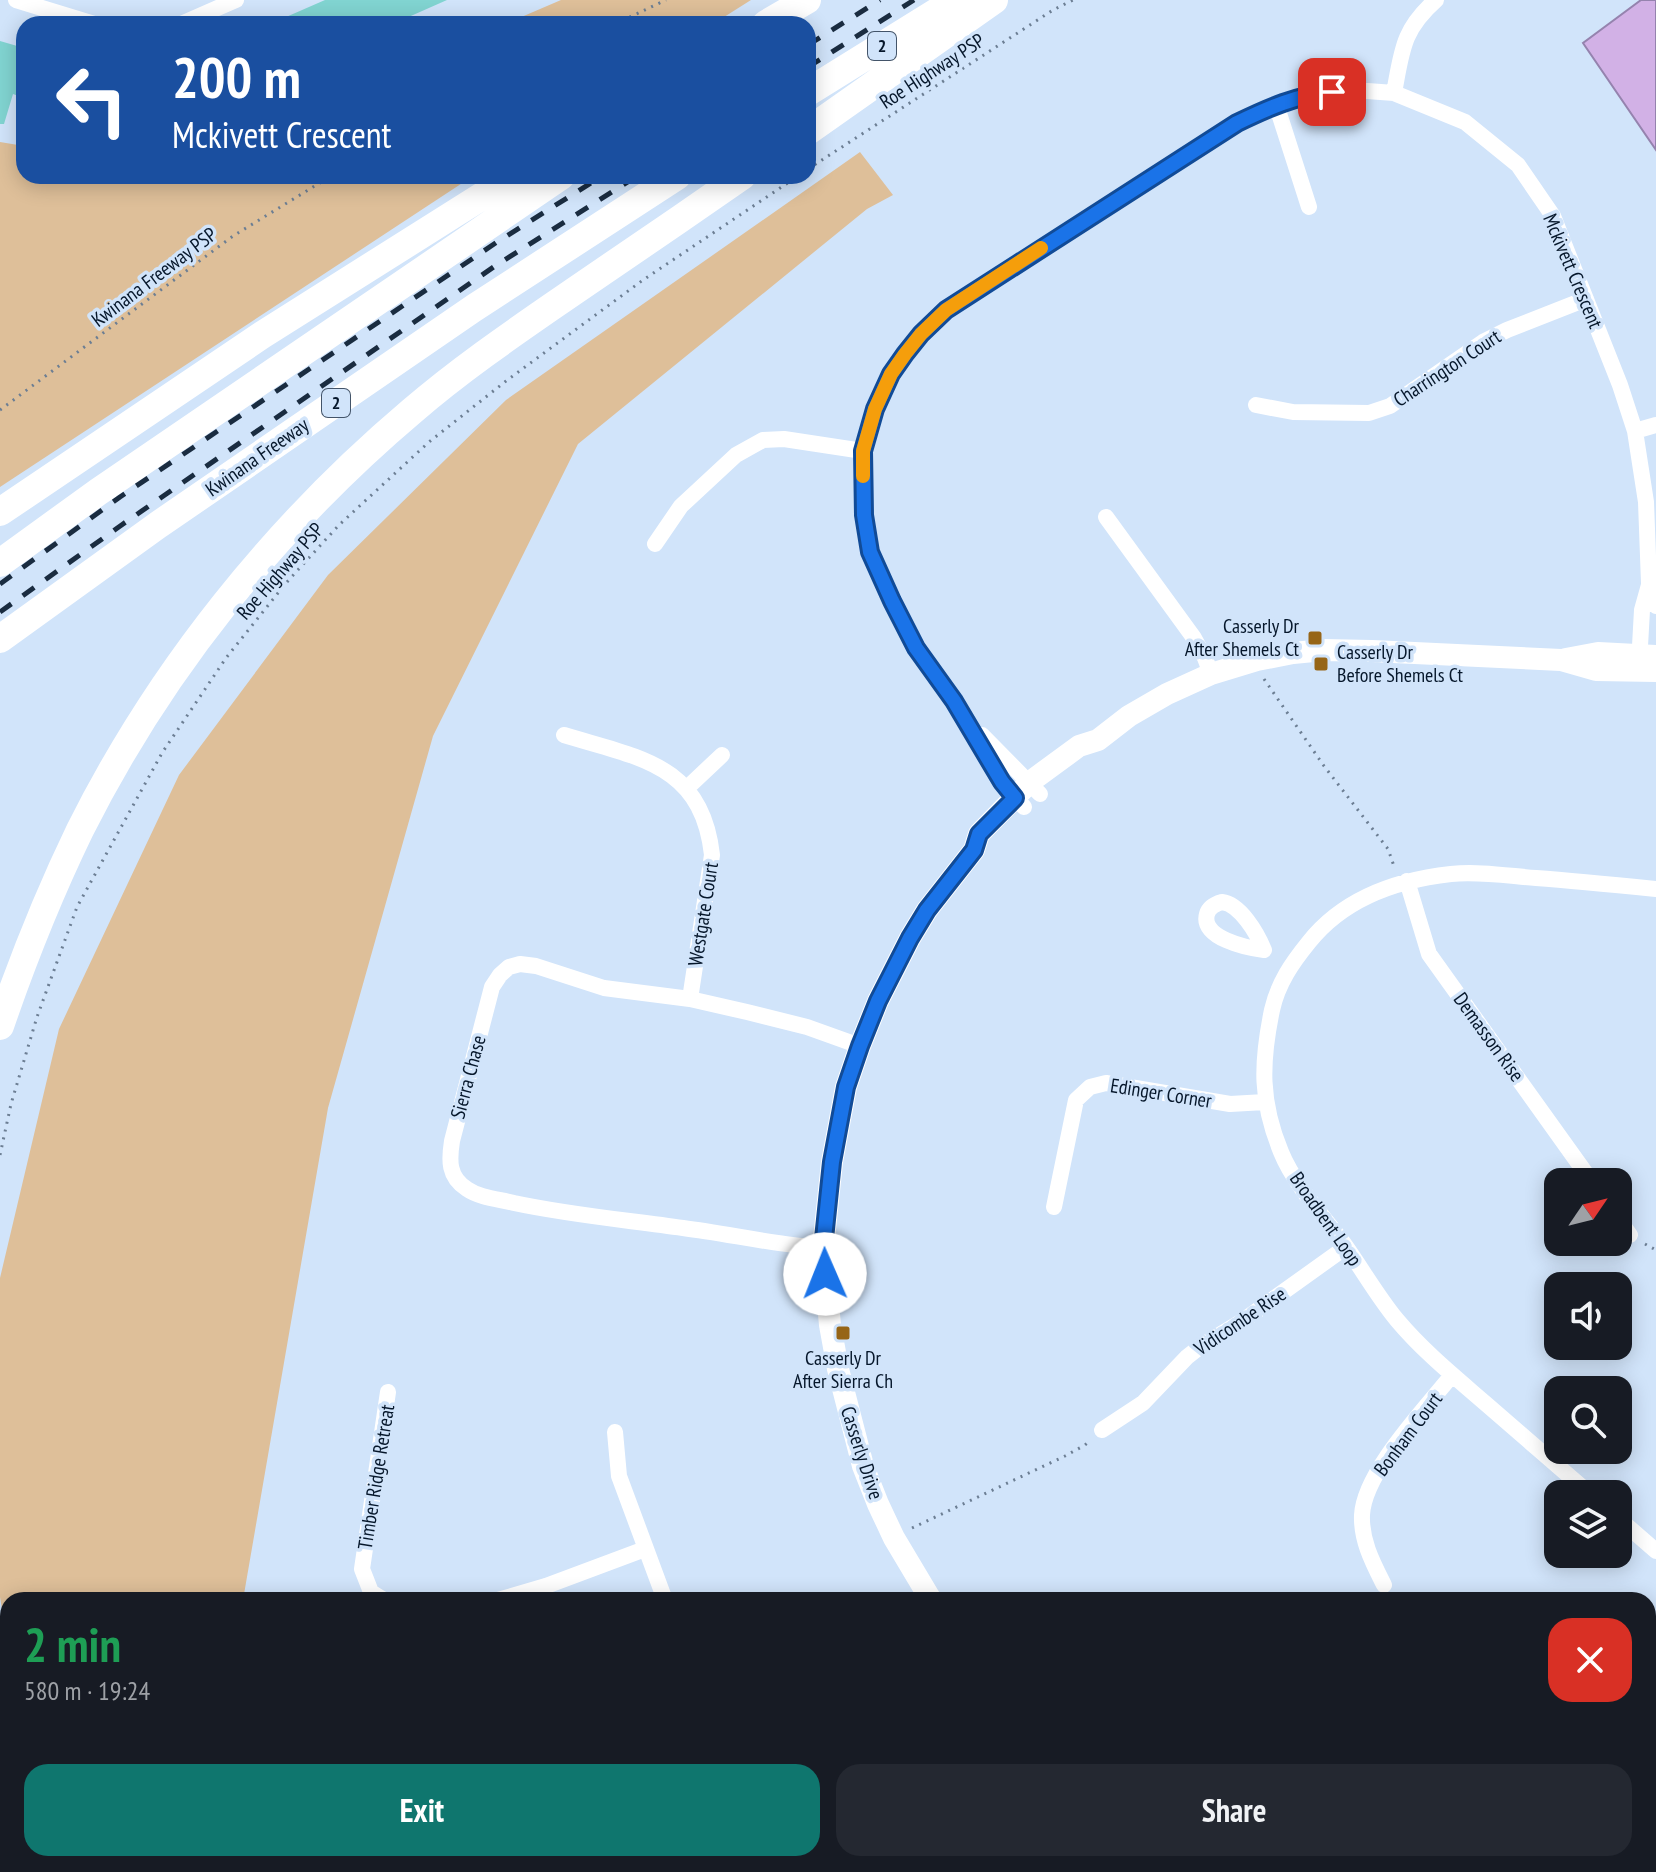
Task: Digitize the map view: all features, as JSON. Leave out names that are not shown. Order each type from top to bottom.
[{"type":"highway","points":[[780,16],[807,0]]},
{"type":"highway","points":[[803,16],[828,0]]},
{"type":"highway","name":"2","points":[[816,87],[956,0]]},
{"type":"highway","points":[[816,125],[994,0]]},
{"type":"highway","points":[[0,512],[262,335],[501,184]]},
{"type":"highway","points":[[0,563],[111,483],[549,184]]},
{"type":"highway","name":"Kwinana Freeway","points":[[0,639],[158,525],[447,326],[665,184]]},
{"type":"highway","points":[[0,1026],[37,925],[107,780],[163,689],[226,602],[261,561],[353,463],[455,376],[730,184]]},
{"type":"street","points":[[16,0],[68,16]]},
{"type":"street","points":[[199,16],[236,0]]},
{"type":"street","points":[[1394,93],[1404,40],[1423,11],[1436,0]]},
{"type":"street","name":"Mckivett Crescent","points":[[1027,795],[1002,782],[966,720],[916,648],[870,552],[864,515],[863,451],[875,409],[891,374],[921,334],[946,310],[1237,123],[1276,104],[1309,94],[1354,90],[1394,93],[1465,122],[1518,165],[1553,216],[1635,431],[1646,502],[1649,583],[1656,606]]},
{"type":"street","points":[[1276,104],[1309,207]]},
{"type":"street","name":"Charrington Court","points":[[1256,405],[1293,412],[1369,413],[1390,406],[1483,342],[1586,299]]},
{"type":"street","points":[[1635,431],[1656,425]]},
{"type":"street","points":[[655,544],[681,506],[736,455],[763,440],[784,439],[863,451]]},
{"type":"street","points":[[1106,517],[1194,638],[1211,674]]},
{"type":"street","name":"Mckivett Crescent","points":[[1647,664],[1642,610],[1649,583]]},
{"type":"street","name":"Casserly Drive","points":[[926,1592],[894,1538],[863,1466],[838,1369],[830,1325],[823,1248],[832,1162],[846,1087],[878,1001],[927,910],[974,850],[991,839],[1027,795],[1088,756],[1098,740],[1149,703],[1211,674],[1257,660],[1324,650],[1561,660],[1596,670],[1647,664]]},
{"type":"street","name":"Westgate Court","points":[[564,735],[662,768],[687,788],[701,808],[710,833],[712,855],[690,999]]},
{"type":"street","points":[[687,788],[722,755]]},
{"type":"street","name":"Broadbent Loop","points":[[1574,1480],[1421,1346],[1396,1319],[1304,1191],[1281,1154],[1265,1102],[1263,1068],[1267,1036],[1276,994],[1289,967],[1320,928],[1364,896],[1404,882],[1454,873],[1656,889]]},
{"type":"street","name":"Demasson Rise","points":[[1404,882],[1429,954],[1582,1168]]},
{"type":"street","points":[[1264,950],[1289,967]]},
{"type":"street","name":"Sierra Chase","points":[[823,1248],[538,1208],[483,1196],[460,1184],[453,1175],[449,1160],[452,1141],[492,987],[509,967],[520,964],[536,966],[604,988],[690,999],[807,1027],[860,1046]]},
{"type":"street","name":"Edinger Corner","points":[[1054,1207],[1076,1100],[1090,1087],[1106,1083],[1230,1104],[1265,1102]]},
{"type":"street","name":"Vidicombe Rise","points":[[1102,1430],[1143,1403],[1201,1346],[1244,1320],[1346,1247]]},
{"type":"street","name":"Bonham Court","points":[[1384,1585],[1368,1553],[1363,1534],[1362,1513],[1368,1490],[1383,1462],[1452,1375]]},
{"type":"street","name":"Timber Ridge Retreat","points":[[371,1592],[362,1569],[388,1392]]},
{"type":"street","points":[[615,1432],[619,1476],[662,1592]]},
{"type":"street","points":[[1632,1530],[1656,1551]]},
{"type":"street","points":[[525,1592],[645,1549]]},
{"type":"path","points":[[632,16],[666,0]]},
{"type":"path","name":"Roe Highway PSP","points":[[816,164],[1073,0]]},
{"type":"path","name":"Kwinana Freeway PSP","points":[[0,410],[233,236],[318,184]]},
{"type":"path","name":"Roe Highway PSP","points":[[0,1155],[11,1104],[37,1017],[77,907],[162,753],[226,658],[286,583],[339,525],[451,424],[643,280],[786,184]]},
{"type":"path","points":[[1257,660],[1263,677],[1324,766],[1388,849],[1404,882]]},
{"type":"path","points":[[908,1530],[1085,1445],[1102,1430]]},
{"type":"shaded area","points":[[561,0],[751,0],[726,16],[524,16]]},
{"type":"shaded area","points":[[1641,0],[1656,0],[1656,150],[1583,43]]},
{"type":"shaded area","points":[[0,142],[16,145],[16,184],[461,184],[0,487]]},
{"type":"shaded area","points":[[860,152],[893,195],[867,209],[578,444],[433,736],[328,1108],[244,1592],[0,1592],[0,1278],[59,1029],[179,775],[328,575],[506,400]]},
{"type":"building","points":[[325,0],[447,0],[411,16],[288,16]]},
{"type":"building","points":[[0,41],[16,46],[16,95],[13,94],[4,124],[0,124]]},
{"type":"railway","points":[[816,40],[880,0]]},
{"type":"railway","points":[[816,62],[914,0]]},
{"type":"railway","points":[[0,584],[120,497],[497,242],[589,184]]},
{"type":"railway","points":[[0,612],[495,266],[624,184]]},
{"type":"slow traffic","points":[[863,476],[863,451],[875,409],[891,374],[905,354],[946,310],[1041,248]]},
{"type":"place","name":"Casserly Dr After Shemels Ct","points":[[1315,638]]},
{"type":"place","name":"Casserly Dr Before Shemels Ct","points":[[1321,664]]},
{"type":"place","name":"Casserly Dr After Sierra Ch","points":[[843,1333]]},
{"type":"route","points":[[825,1274],[823,1248],[832,1162],[846,1087],[860,1046],[878,1001],[927,910],[974,850],[979,834],[1015,798],[1002,782],[954,701],[916,648],[870,552],[864,515],[863,451],[875,409],[891,374],[905,354],[946,310],[1237,123],[1276,104],[1309,94],[1332,92]]}]
